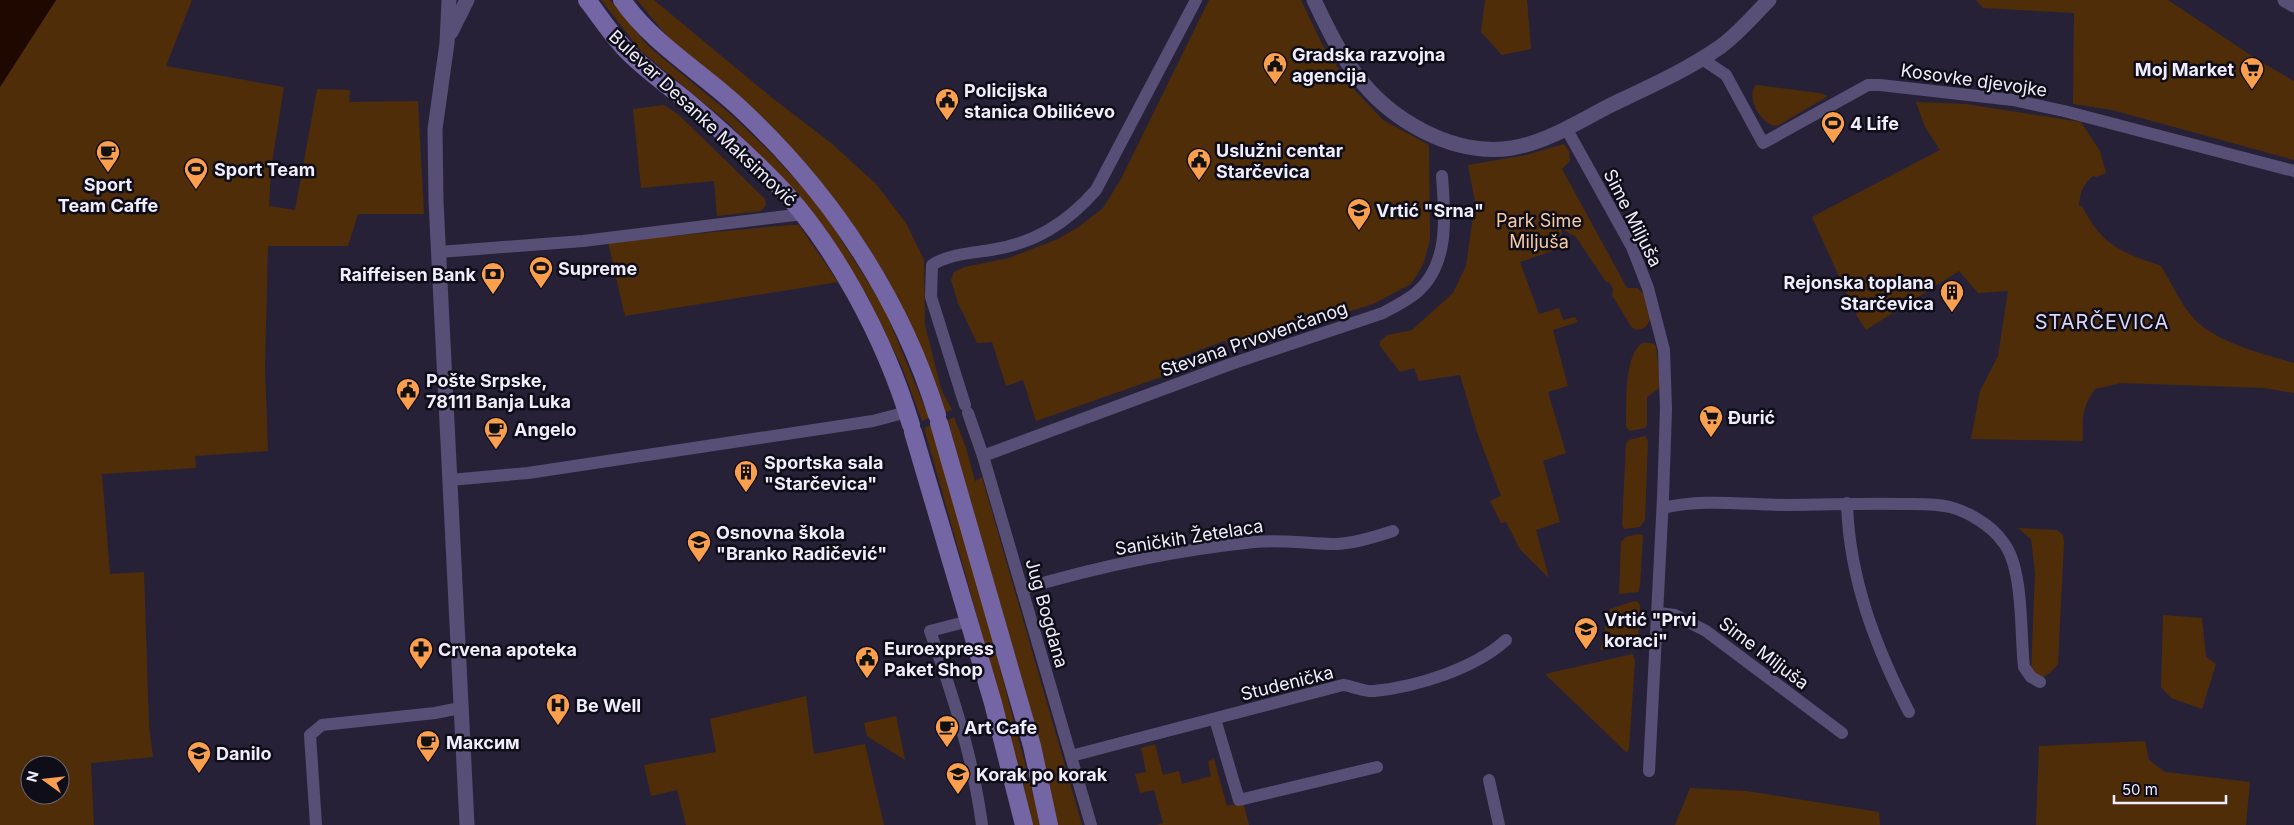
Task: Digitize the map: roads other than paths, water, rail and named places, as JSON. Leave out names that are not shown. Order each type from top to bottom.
[{"type":"main road","name":"Bulevar Desanke Maksimović","points":[[587,0],[610,33],[630,54],[723,132],[773,180],[803,214],[826,246],[861,305],[875,332],[910,423],[970,622],[1024,825]]},
{"type":"main road","name":"Bulevar Desanke Maksimović","points":[[622,0],[637,21],[704,76],[771,138],[851,234],[878,278],[897,318],[938,419],[1032,746],[1049,825]]},
{"type":"street","points":[[449,0],[447,43],[435,130],[439,252],[467,825]]},
{"type":"street","points":[[447,43],[456,19],[467,0]]},
{"type":"street","name":"Jug Bogdana","points":[[1091,825],[984,456],[966,409],[931,297],[932,266],[939,261],[968,253],[1002,248],[1032,240],[1048,232],[1079,210],[1096,190],[1196,0]]},
{"type":"street","points":[[1314,0],[1329,32],[1355,73],[1387,107],[1414,126],[1455,144],[1489,149],[1512,148],[1545,138],[1702,59],[1727,40],[1769,0]]},
{"type":"street","points":[[2285,0],[2294,5]]},
{"type":"street","name":"Kosovke djevojke","points":[[1702,59],[1726,75],[1763,143],[1868,85],[1880,85],[2013,100],[2064,110],[2294,171]]},
{"type":"street","name":"Sime Miljuša","points":[[1566,128],[1632,247],[1648,288],[1664,350],[1666,409],[1663,508],[1649,771]]},
{"type":"street","name":"Stevana Prvovenčanog","points":[[984,456],[1231,364],[1383,313],[1403,302],[1424,285],[1440,252],[1444,235],[1442,176]]},
{"type":"street","points":[[439,252],[583,241],[803,214]]},
{"type":"street","points":[[450,480],[528,473],[874,421],[910,423]]},
{"type":"street","points":[[1846,502],[1848,534],[1854,569],[1871,626],[1889,672],[1909,712]]},
{"type":"street","points":[[1663,508],[1681,504],[1789,505],[1846,502],[1931,504],[1950,507],[1967,513],[1994,532],[2009,550],[2016,569],[2024,667],[2031,677],[2040,682]]},
{"type":"street","name":"Saničkih Žetelaca","points":[[1022,589],[1113,566],[1220,546],[1286,541],[1338,544],[1374,538],[1393,531]]},
{"type":"street","name":"Sime Miljuša","points":[[1658,613],[1675,615],[1706,632],[1842,734]]},
{"type":"street","points":[[970,622],[930,631],[956,704],[971,759],[982,825]]},
{"type":"street","name":"Studenička","points":[[1071,756],[1343,686],[1354,686],[1372,692],[1428,679],[1469,666],[1493,652],[1506,640]]},
{"type":"street","points":[[316,825],[310,735],[315,729],[322,725],[435,713],[460,708]]},
{"type":"street","points":[[1215,719],[1239,800],[1377,768]]},
{"type":"street","points":[[1489,780],[1500,825]]},
{"type":"place","name":"Gradska razvojna agencija","points":[[1275,85]]},
{"type":"place","name":"Moj Market","points":[[2252,90]]},
{"type":"place","name":"Policijska stanica Obilićevo","points":[[947,121]]},
{"type":"place","name":"4 Life","points":[[1833,144]]},
{"type":"place","name":"Sport Team Caffe","points":[[108,173]]},
{"type":"place","name":"Uslužni centar Starčevica","points":[[1199,181]]},
{"type":"place","name":"Sport Team","points":[[196,190]]},
{"type":"place","name":"Vrtić \"Srna\"","points":[[1359,231]]},
{"type":"place","name":"Supreme","points":[[541,289]]},
{"type":"place","name":"Raiffeisen Bank","points":[[493,295]]},
{"type":"place","name":"Rejonska toplana Starčevica","points":[[1952,313]]},
{"type":"place","name":"Pošte Srpske, 78111 Banja Luka","points":[[408,411]]},
{"type":"place","name":"Đurić","points":[[1711,438]]},
{"type":"place","name":"Angelo","points":[[496,450]]},
{"type":"place","name":"Sportska sala \"Starčevica\"","points":[[746,493]]},
{"type":"place","name":"Osnovna škola \"Branko Radičević\"","points":[[699,563]]},
{"type":"place","name":"Vrtić \"Prvi koraci\"","points":[[1586,650]]},
{"type":"place","name":"Crvena apoteka","points":[[421,670]]},
{"type":"place","name":"Euroexpress Paket Shop","points":[[867,679]]},
{"type":"place","name":"Be Well","points":[[558,726]]},
{"type":"place","name":"Art Cafe","points":[[947,748]]},
{"type":"place","name":"Максим","points":[[428,763]]},
{"type":"place","name":"Danilo","points":[[199,774]]},
{"type":"place","name":"Korak po korak","points":[[958,795]]},
{"type":"district","name":"STARČEVICA","points":[[2102,322]]},
{"type":"park label","name":"Park Sime Miljuša","points":[[1539,230]]}]
